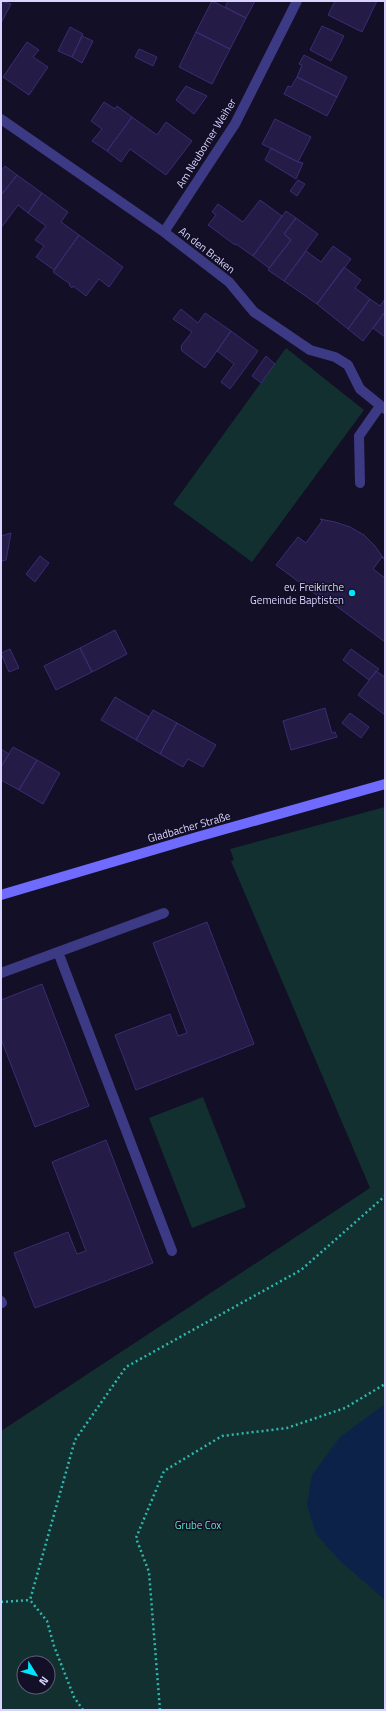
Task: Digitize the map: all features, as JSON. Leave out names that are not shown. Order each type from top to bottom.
[{"type":"main road","name":"Gladbacher Straße","points":[[1,895],[197,837],[385,784]]},
{"type":"street","name":"Am Neuborner Weiher","points":[[164,232],[235,124],[297,1]]},
{"type":"street","name":"An den Braken","points":[[1,119],[164,232],[229,282],[254,312],[310,350],[335,356],[348,365],[360,388],[382,407]]},
{"type":"street","points":[[360,483],[359,436],[382,407]]},
{"type":"street","points":[[1,973],[164,913]]},
{"type":"street","points":[[58,952],[172,1251]]},
{"type":"path","points":[[30,1600],[75,1440],[126,1367],[301,1270],[385,1196]]},
{"type":"path","points":[[160,1710],[149,1572],[136,1538],[164,1472],[222,1436],[287,1428],[345,1408],[385,1384]]},
{"type":"path","points":[[1,1602],[30,1600]]},
{"type":"path","points":[[30,1600],[47,1621],[54,1646],[74,1697],[83,1710]]},
{"type":"green space","points":[[286,348],[364,410],[252,562],[173,504]]},
{"type":"green space","name":"Grube Cox","points":[[385,807],[385,1710],[1,1710],[1,1431],[370,1188],[231,861],[234,860],[230,849]]},
{"type":"green space","points":[[203,1097],[246,1207],[192,1228],[149,1118]]},
{"type":"water","points":[[385,1405],[385,1600],[339,1560],[316,1534],[307,1505],[312,1475],[340,1437]]},
{"type":"building","points":[[1,1],[11,4],[1,23]]},
{"type":"building","points":[[212,1],[246,18],[230,49],[196,32]]},
{"type":"building","points":[[228,1],[255,1],[246,18],[225,7]]},
{"type":"building","points":[[335,1],[377,1],[362,32],[328,15]]},
{"type":"building","points":[[322,26],[344,36],[331,61],[310,50]]},
{"type":"building","points":[[70,27],[83,34],[72,57],[58,51]]},
{"type":"building","points":[[196,32],[230,49],[212,84],[179,67]]},
{"type":"building","points":[[82,36],[93,41],[82,63],[72,57]]},
{"type":"building","points":[[27,42],[39,50],[33,57],[48,67],[29,95],[3,77]]},
{"type":"building","points":[[139,49],[157,57],[153,66],[135,57]]},
{"type":"building","points":[[304,55],[347,77],[337,97],[297,77],[302,65],[299,64]]},
{"type":"building","points":[[297,77],[337,97],[327,116],[284,94],[288,86],[291,87]]},
{"type":"building","points":[[186,86],[207,96],[194,114],[176,100]]},
{"type":"building","points":[[104,102],[115,109],[117,106],[132,117],[107,151],[92,141],[102,129],[91,121]]},
{"type":"building","points":[[132,117],[157,135],[166,122],[192,141],[166,175],[130,149],[121,162],[107,151]]},
{"type":"building","points":[[275,119],[311,137],[298,162],[262,144]]},
{"type":"building","points":[[271,148],[298,162],[303,163],[296,179],[265,160]]},
{"type":"building","points":[[5,166],[17,175],[2,194],[1,171]]},
{"type":"building","points":[[17,175],[42,193],[28,213],[18,205],[1,228],[1,193],[2,194]]},
{"type":"building","points":[[298,180],[305,184],[297,196],[290,191]]},
{"type":"building","points":[[42,193],[68,212],[61,222],[79,235],[54,270],[36,257],[44,246],[35,240],[46,226],[28,213]]},
{"type":"building","points":[[260,200],[282,216],[253,256],[208,225],[216,215],[212,212],[218,204],[243,222]]},
{"type":"building","points":[[286,211],[296,218],[284,234],[291,240],[269,268],[253,256]]},
{"type":"building","points":[[296,218],[318,234],[284,281],[268,270],[291,240],[284,234]]},
{"type":"building","points":[[79,235],[123,267],[109,287],[99,279],[86,296],[73,286],[72,288],[69,285],[70,284],[53,272]]},
{"type":"building","points":[[333,246],[351,259],[317,304],[284,281],[306,251],[321,262]]},
{"type":"building","points":[[344,267],[361,280],[355,288],[370,299],[348,329],[317,304]]},
{"type":"building","points":[[370,299],[380,306],[385,299],[385,312],[363,341],[348,329]]},
{"type":"building","points":[[181,309],[198,323],[205,313],[231,331],[205,368],[182,351],[181,346],[192,332],[173,319]]},
{"type":"building","points":[[385,312],[385,337],[373,328]]},
{"type":"building","points":[[231,331],[258,351],[230,389],[221,382],[234,364],[217,351]]},
{"type":"building","points":[[266,356],[275,364],[261,383],[252,376]]},
{"type":"building","points":[[320,519],[350,527],[364,535],[375,546],[384,559],[382,557],[373,569],[385,578],[385,642],[320,594],[318,596],[276,565],[298,537],[306,543],[322,521]]},
{"type":"building","points":[[11,533],[6,560],[1,561],[1,536]]},
{"type":"building","points":[[40,556],[49,563],[35,582],[26,574]]},
{"type":"building","points":[[115,630],[127,654],[92,672],[80,648]]},
{"type":"building","points":[[80,648],[92,672],[56,690],[44,666]]},
{"type":"building","points":[[10,649],[19,668],[9,672],[1,653]]},
{"type":"building","points":[[351,649],[379,669],[369,680],[343,660]]},
{"type":"building","points":[[376,671],[385,677],[385,715],[358,695]]},
{"type":"building","points":[[115,697],[149,717],[136,740],[101,720]]},
{"type":"building","points":[[325,708],[332,733],[335,732],[337,737],[291,750],[283,721]]},
{"type":"building","points":[[153,710],[177,723],[160,754],[136,740]]},
{"type":"building","points":[[350,713],[369,727],[361,738],[342,723]]},
{"type":"building","points":[[177,723],[216,745],[203,767],[188,759],[183,767],[160,754]]},
{"type":"building","points":[[13,747],[37,760],[19,790],[1,780],[1,767]]},
{"type":"building","points":[[1,749],[9,754],[1,767]]},
{"type":"building","points":[[37,760],[60,773],[43,804],[19,790]]},
{"type":"building","points":[[207,922],[254,1044],[136,1090],[115,1035],[170,1014],[178,1036],[187,1033],[153,943]]},
{"type":"building","points":[[42,984],[89,1106],[35,1127],[1,1039],[1,1000]]},
{"type":"building","points":[[106,1140],[153,1263],[35,1308],[14,1253],[68,1232],[77,1254],[86,1251],[52,1162]]},
{"type":"place","name":"ev. Freikirche Gemeinde Baptisten","points":[[352,593]]}]
